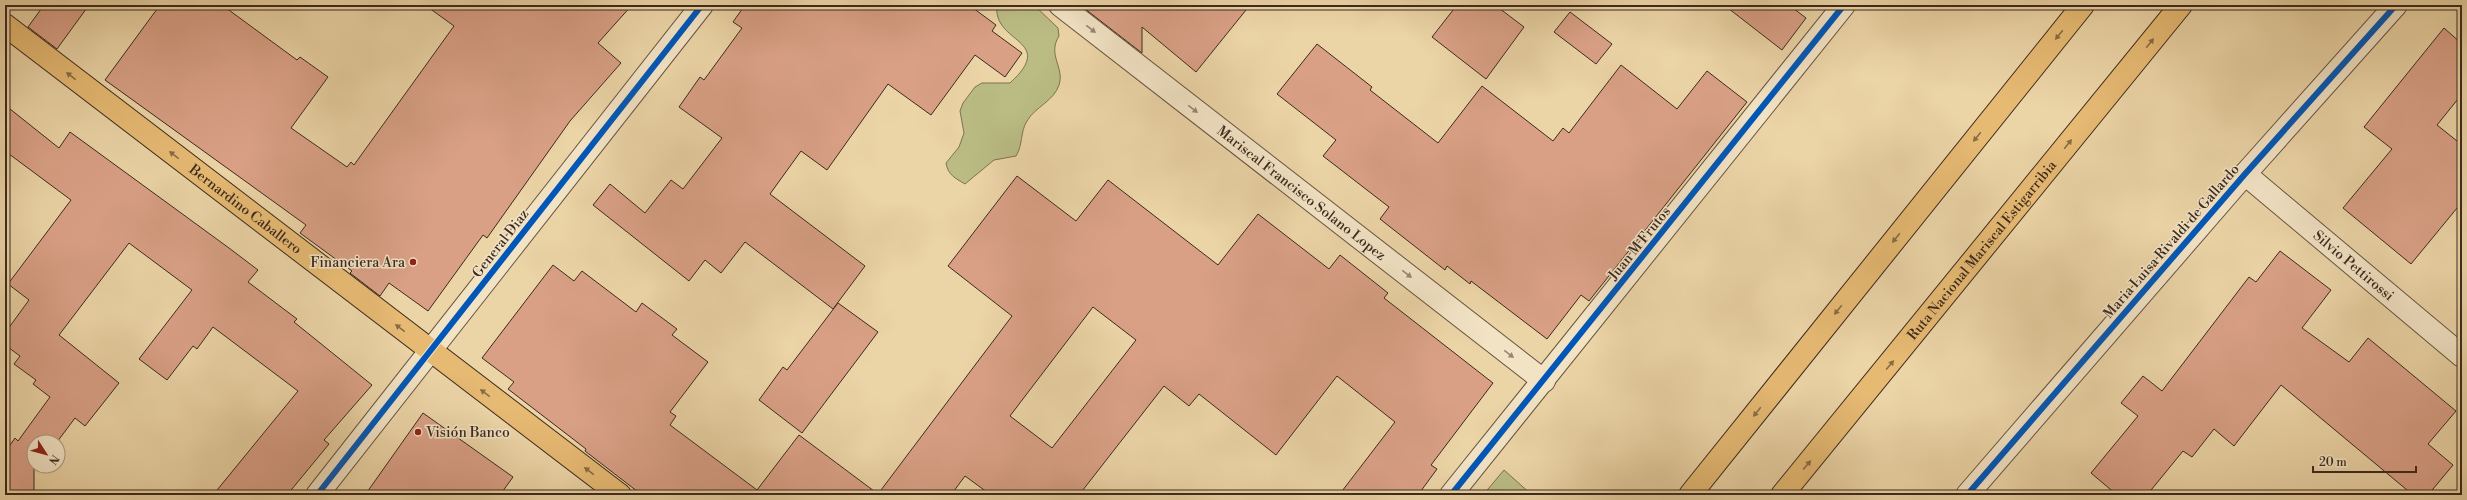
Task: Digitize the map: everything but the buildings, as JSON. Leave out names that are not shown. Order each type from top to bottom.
[{"type":"highway","points":[[1690,495],[2083,5]]},
{"type":"highway","name":"Ruta Nacional Mariscal Estigarribia","points":[[1782,495],[2181,5]]},
{"type":"highway","name":"Bernardino Caballero","points":[[5,25],[430,352],[620,495]]},
{"type":"street","name":"General Diaz","points":[[317,495],[702,5]]},
{"type":"street","name":"Mariscal Francisco Solano Lopez","points":[[1060,5],[1544,381]]},
{"type":"street","name":"Juan M Frutos","points":[[1451,495],[1544,381],[1844,5]]},
{"type":"street","name":"Maria Luisa Rivaldi de Gallardo","points":[[1966,495],[2245,174],[2396,5]]},
{"type":"street","name":"Silvio Pettirossi","points":[[2245,174],[2462,356]]},
{"type":"green space","points":[[997,5],[1034,5],[1058,28],[1059,36],[1056,43],[1055,55],[1060,73],[1059,85],[1057,91],[1049,100],[1030,116],[1023,130],[1020,147],[1016,156],[994,160],[965,184],[950,173],[946,163],[959,147],[964,133],[960,111],[963,103],[975,87],[982,83],[1010,83],[1023,69],[1028,58],[1026,49],[1004,27],[998,18]]},
{"type":"green space","points":[[1504,470],[1532,495],[1483,495]]},
{"type":"cycle path","points":[[317,495],[702,5]]},
{"type":"cycle path","points":[[1451,495],[1844,5]]},
{"type":"cycle path","points":[[1967,495],[2245,174],[2396,5]]},
{"type":"place","name":"Financiera Ara","points":[[413,262]]},
{"type":"place","name":"Visión Banco","points":[[418,432]]}]
